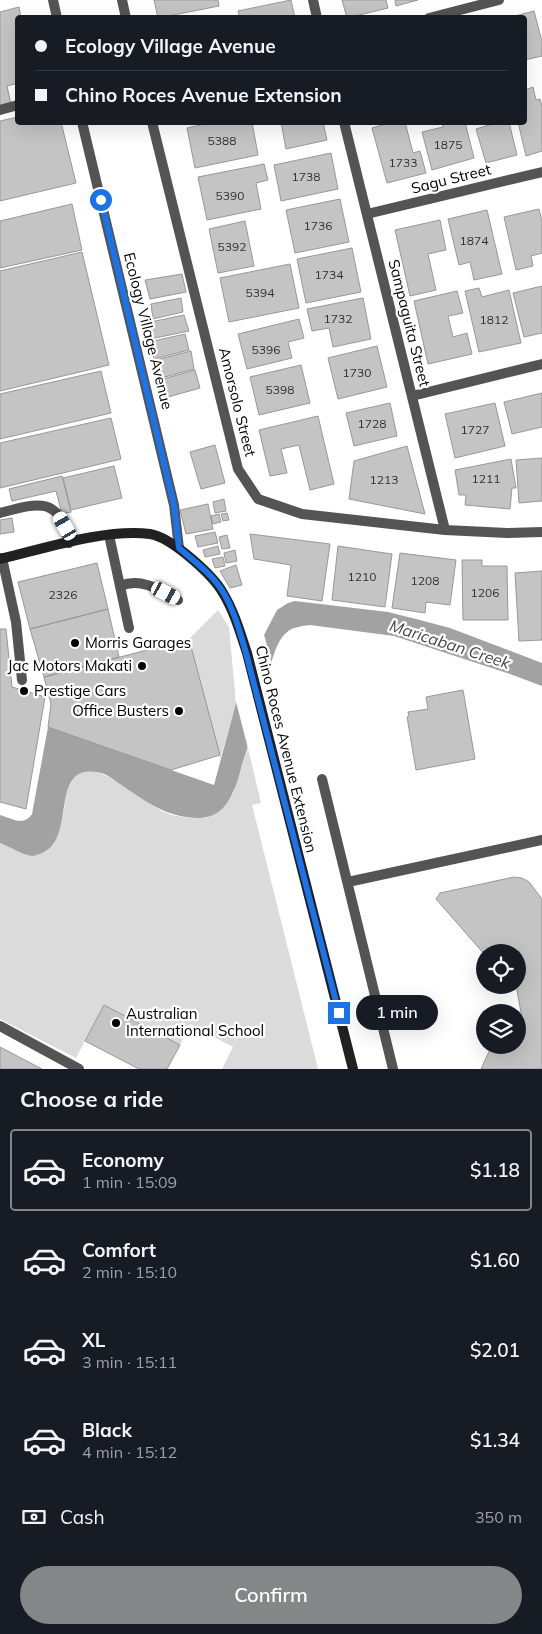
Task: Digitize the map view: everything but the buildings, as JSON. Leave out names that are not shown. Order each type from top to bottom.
[{"type":"main road","name":"Chino Roces Avenue Extension","points":[[1,559],[109,535],[151,534],[179,548],[204,570],[223,591],[237,621],[246,653],[353,1069]]},
{"type":"street","points":[[53,0],[56,15]]},
{"type":"street","points":[[122,0],[125,15]]},
{"type":"street","points":[[313,0],[316,15]]},
{"type":"street","points":[[441,15],[499,0]]},
{"type":"street","points":[[0,110],[15,106]]},
{"type":"street","name":"Ecology Village Avenue","points":[[83,125],[174,505],[179,548]]},
{"type":"street","name":"Amorsolo Street","points":[[153,125],[238,469],[258,499],[302,514],[445,530],[507,533],[542,532]]},
{"type":"street","name":"Sampaguita Street","points":[[345,125],[445,530]]},
{"type":"street","name":"Sagu Street","points":[[366,214],[542,172]]},
{"type":"street","points":[[412,396],[542,364]]},
{"type":"street","points":[[0,513],[33,504],[48,506],[62,520],[69,543]]},
{"type":"street","points":[[109,535],[129,628]]},
{"type":"street","points":[[1,559],[5,594],[16,622],[22,680]]},
{"type":"street","points":[[120,586],[134,582],[154,587],[178,600]]},
{"type":"street","points":[[322,779],[393,1069]]},
{"type":"street","points":[[348,882],[542,840]]},
{"type":"street","points":[[0,1026],[79,1069]]},
{"type":"shaded area","points":[[218,610],[229,627],[236,703],[220,760],[189,639]]},
{"type":"shaded area","points":[[248,748],[261,803],[252,805],[318,1069],[222,1069],[233,1047],[190,1024],[180,1045],[104,1005],[76,1058],[0,1019],[0,843],[34,856],[47,851],[62,820],[70,783],[82,772],[106,775],[169,814],[206,818],[233,793]]},
{"type":"water","name":"Maricaban Creek","points":[[295,601],[388,612],[450,628],[542,663],[542,686],[394,636],[310,625],[297,627],[291,629],[282,637],[276,649],[237,784],[219,812],[204,818],[176,815],[149,803],[107,775],[96,772],[82,773],[73,779],[67,790],[59,833],[52,845],[42,853],[32,856],[23,854],[0,843],[0,815],[21,821],[29,818],[32,814],[48,727],[214,785],[236,703],[263,637],[277,610]]},
{"type":"pier","points":[[263,631],[273,668],[249,752],[235,698]]},
{"type":"place","name":"Morris Garages","points":[[75,643]]},
{"type":"place","name":"Jac Motors Makati","points":[[142,666]]},
{"type":"place","name":"Prestige Cars","points":[[24,691]]},
{"type":"place","name":"Office Busters","points":[[179,711]]},
{"type":"place","name":"Australian International School","points":[[116,1023]]},
{"type":"route","points":[[101,200],[174,505],[179,548],[204,570],[223,591],[237,621],[339,1013]]}]
